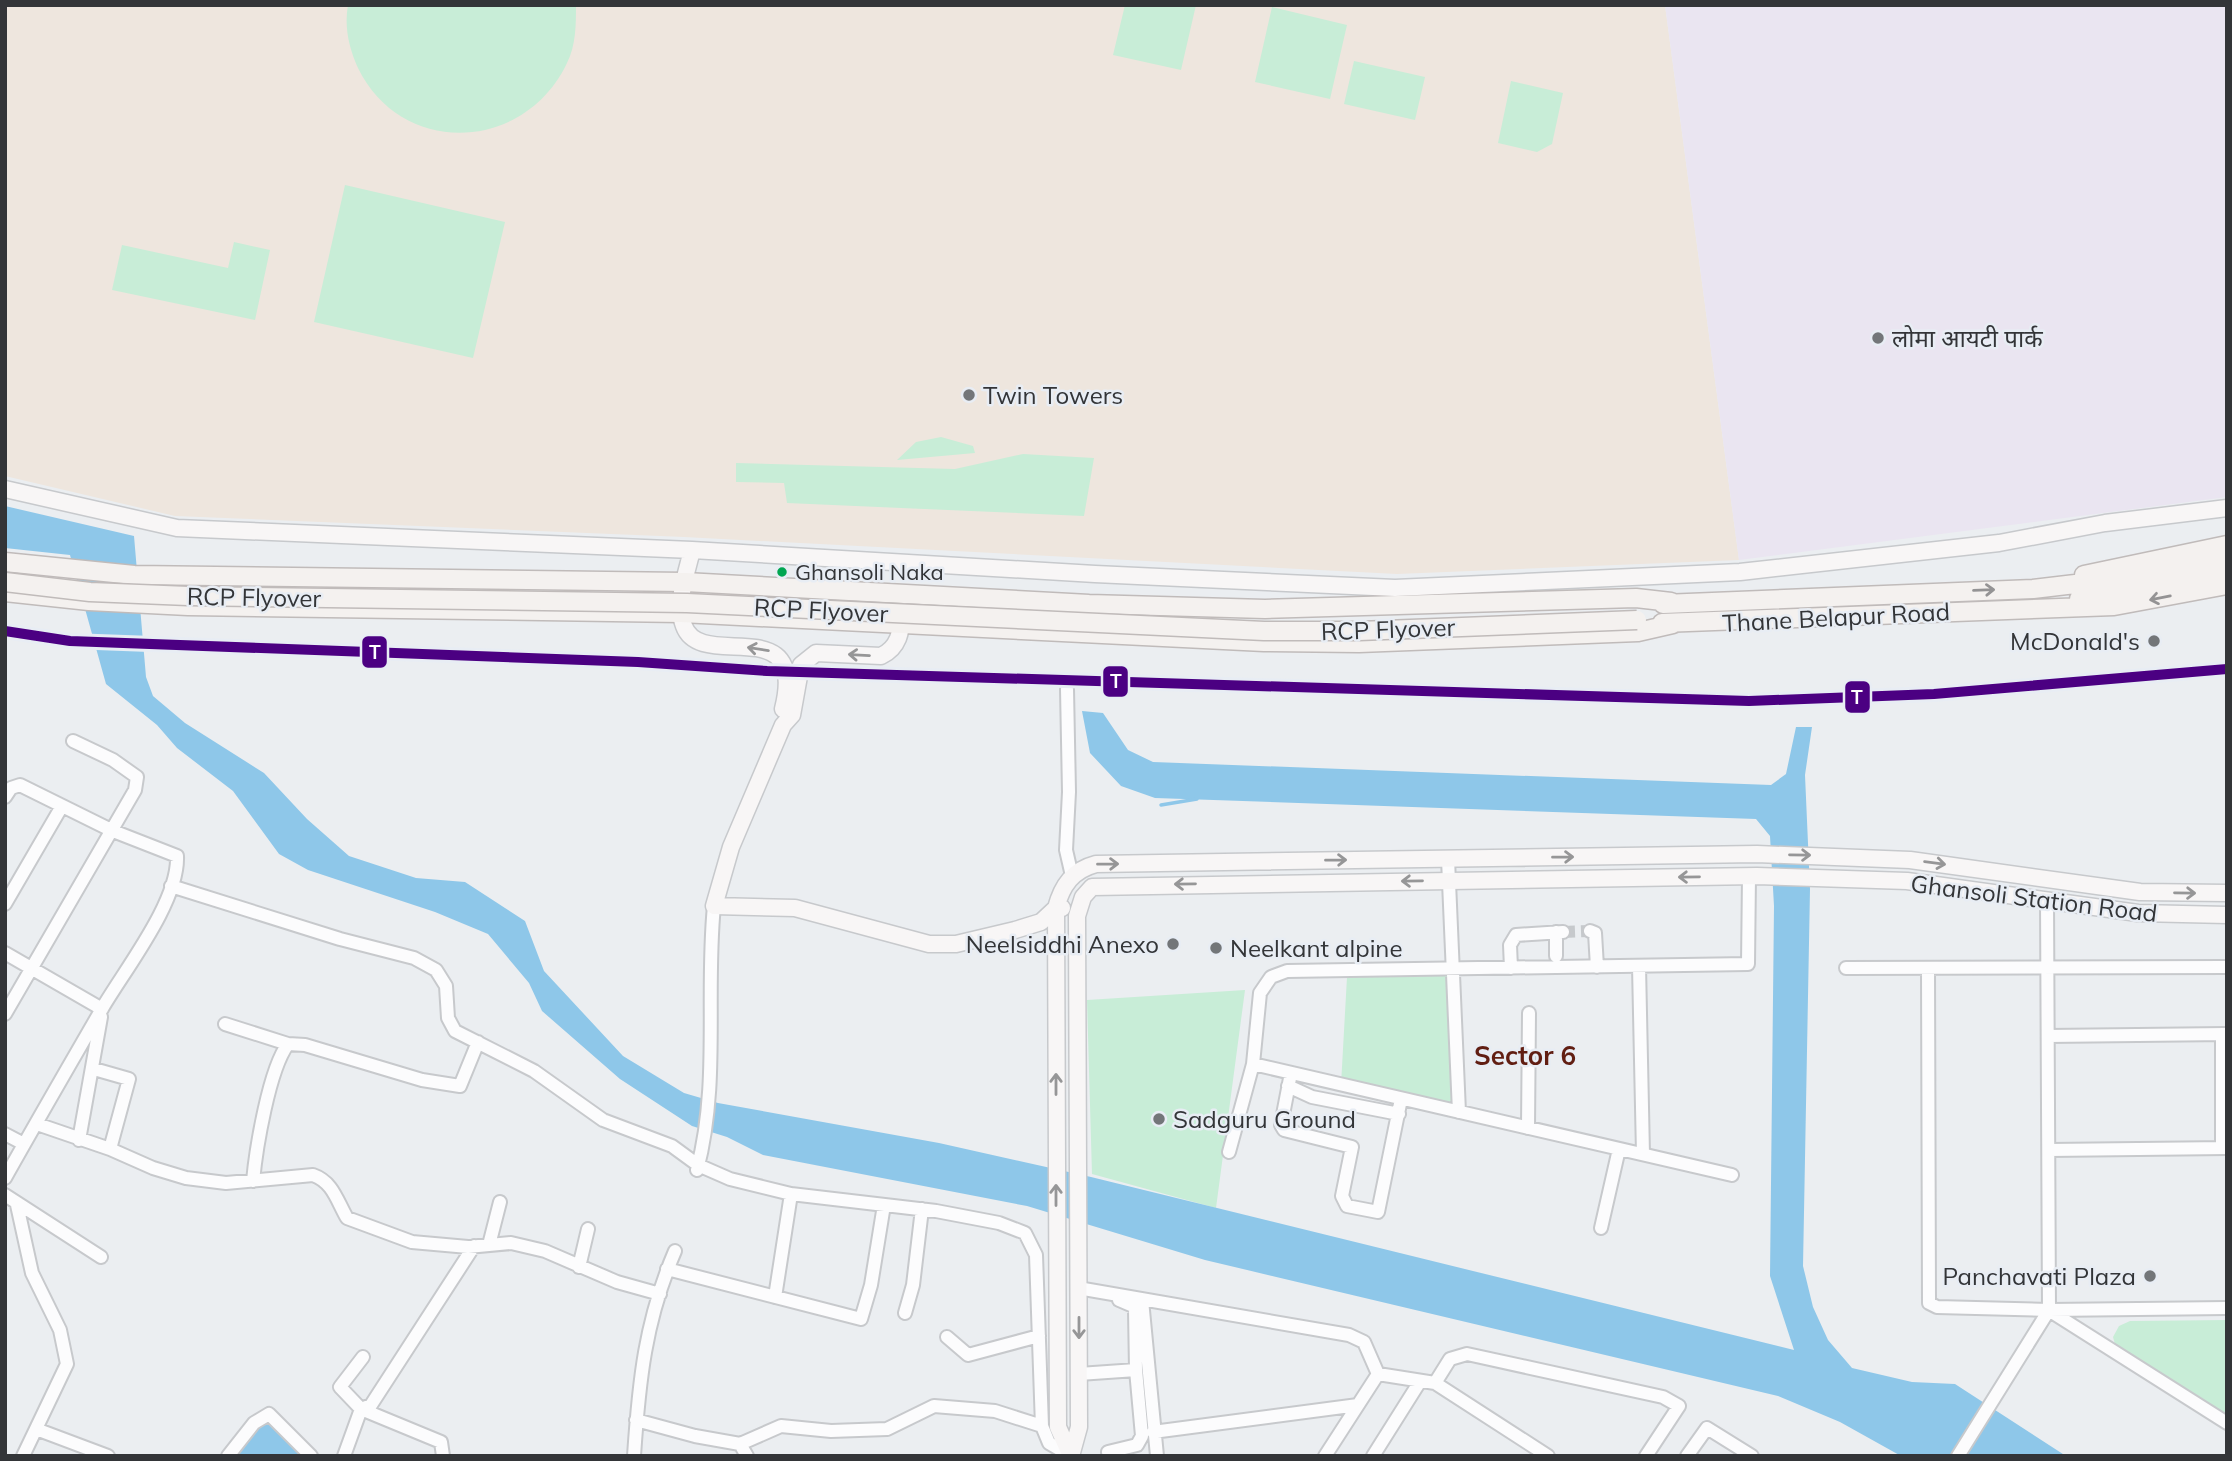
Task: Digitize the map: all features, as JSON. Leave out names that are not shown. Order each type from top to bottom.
[{"type":"main road","points":[[2033,589],[2107,568],[2227,545]]},
{"type":"main road","points":[[2035,608],[2110,586],[2227,558]]},
{"type":"main road","points":[[5,562],[112,573],[685,582],[904,595],[1265,609],[1636,597],[1671,602]]},
{"type":"main road","points":[[2033,589],[2110,586],[2227,570]]},
{"type":"main road","name":"RCP Flyover","points":[[5,572],[80,581],[161,585],[688,593],[1265,620],[1637,614]]},
{"type":"main road","name":"RCP Flyover","points":[[5,582],[90,592],[188,596],[687,603],[1265,631],[1359,631],[1637,614]]},
{"type":"main road","points":[[2035,608],[2114,606],[2227,584]]},
{"type":"main road","name":"Thane Belapur Road","points":[[1637,614],[1671,602],[2033,589]]},
{"type":"main road","points":[[5,592],[78,600],[188,606],[681,613],[1265,642],[1346,643],[1638,632],[1673,624]]},
{"type":"main road","name":"Thane Belapur Road","points":[[1637,614],[1673,624],[2035,608]]},
{"type":"street","points":[[5,489],[177,528],[692,550],[1132,576],[1395,588],[1740,572],[1999,543],[2105,523],[2227,508]]},
{"type":"street","points":[[692,550],[681,613],[687,633],[696,639],[768,649],[778,657],[786,675],[783,725]]},
{"type":"street","points":[[697,1167],[702,1146],[712,1054],[710,945],[714,906],[731,847],[783,725],[792,715],[801,665],[816,653],[881,656],[890,652],[897,643],[902,624],[904,595]]},
{"type":"street","points":[[1067,689],[1069,792],[1066,849],[1072,876],[1065,885],[1056,908],[1056,1238],[1058,1427],[1071,1456]]},
{"type":"street","points":[[5,1014],[135,790],[136,777],[113,760],[73,741]]},
{"type":"street","points":[[5,797],[10,788],[20,785],[113,831],[177,856],[178,869],[158,920],[102,1009],[5,1178]]},
{"type":"street","points":[[5,904],[62,806]]},
{"type":"street","name":"Ghansoli Station Road","points":[[1072,876],[1082,867],[1096,864],[1843,855],[1968,867],[2140,892],[2227,893]]},
{"type":"street","points":[[1448,859],[1459,1112]]},
{"type":"street","points":[[1228,1152],[1252,1063],[1260,993],[1271,976],[1286,971],[1748,964],[1753,876]]},
{"type":"street","name":"Ghansoli Station Road","points":[[1079,909],[1088,891],[1099,886],[1753,876],[1908,881],[2138,914],[2227,915]]},
{"type":"street","points":[[171,886],[340,939],[414,958],[436,970],[446,986],[450,1027],[534,1070],[603,1120],[672,1146],[697,1167],[751,1185],[791,1194],[922,1209],[999,1223],[1025,1233],[1036,1255],[1042,1426],[1049,1443],[1071,1456]]},
{"type":"street","points":[[1958,1456],[2049,1310],[2047,900]]},
{"type":"street","points":[[714,906],[795,908],[824,914],[906,940],[943,944],[981,939],[1041,922],[1056,908],[1079,909],[1079,1426],[1071,1456]]},
{"type":"street","points":[[1590,931],[1595,933],[1597,967]]},
{"type":"street","points":[[1511,968],[1510,945],[1513,937],[1559,932],[1556,956]]},
{"type":"street","points":[[5,953],[102,1009]]},
{"type":"street","points":[[1639,967],[1643,1154]]},
{"type":"street","points":[[1846,968],[2227,967]]},
{"type":"street","points":[[1928,968],[1929,1303],[1937,1307],[2049,1310],[2227,1308]]},
{"type":"street","points":[[79,1140],[94,1069],[102,1009]]},
{"type":"street","points":[[1528,1128],[1530,1013]]},
{"type":"street","points":[[225,1024],[422,1080],[460,1086],[478,1042]]},
{"type":"street","points":[[2048,1036],[2224,1034],[2225,1148],[2049,1150]]},
{"type":"street","points":[[253,1181],[257,1143],[269,1094],[288,1044]]},
{"type":"street","points":[[1252,1063],[1732,1175]]},
{"type":"street","points":[[94,1069],[128,1076],[129,1079],[110,1149]]},
{"type":"street","points":[[1291,1073],[1280,1118],[1284,1130],[1352,1147],[1342,1196],[1347,1206],[1378,1212],[1401,1099]]},
{"type":"street","points":[[1288,1086],[1312,1097],[1399,1114]]},
{"type":"street","points":[[37,1124],[186,1178],[226,1183],[313,1175],[323,1179],[333,1189],[347,1218],[394,1238],[474,1247],[511,1243],[545,1251],[579,1267],[660,1294]]},
{"type":"street","points":[[5,1133],[24,1144]]},
{"type":"street","points":[[1601,1228],[1619,1149]]},
{"type":"street","points":[[775,1297],[791,1194]]},
{"type":"street","points":[[5,1195],[100,1257]]},
{"type":"street","points":[[489,1245],[500,1202]]},
{"type":"street","points":[[17,1205],[33,1273],[60,1330],[67,1364],[23,1456]]},
{"type":"street","points":[[667,1269],[861,1319],[871,1285],[884,1205]]},
{"type":"street","points":[[905,1313],[913,1285],[922,1209]]},
{"type":"street","points":[[579,1267],[588,1229]]},
{"type":"street","points":[[344,1456],[366,1407],[474,1247]]},
{"type":"street","points":[[634,1456],[640,1367],[667,1269],[675,1251]]},
{"type":"street","points":[[1057,1263],[1078,1264]]},
{"type":"street","points":[[1079,1287],[1349,1335],[1364,1342],[1378,1374]]},
{"type":"street","points":[[1108,1298],[1126,1301],[1135,1310],[1136,1370],[1142,1436],[1137,1445],[1108,1452]]},
{"type":"street","points":[[1142,1300],[1157,1456]]},
{"type":"street","points":[[2049,1310],[2227,1423]]},
{"type":"street","points":[[947,1337],[968,1355],[992,1346],[1039,1336]]},
{"type":"street","points":[[1435,1383],[1450,1359],[1467,1354],[1663,1397],[1679,1406],[1646,1456]]},
{"type":"street","points":[[363,1357],[340,1387],[366,1407],[441,1442],[443,1456]]},
{"type":"street","points":[[1079,1374],[1136,1370]]},
{"type":"street","points":[[1378,1374],[1419,1383],[1435,1383],[1548,1456]]},
{"type":"street","points":[[1325,1456],[1378,1374]]},
{"type":"street","points":[[1373,1456],[1419,1383]]},
{"type":"street","points":[[1153,1432],[1358,1405]]},
{"type":"street","points":[[636,1420],[743,1450],[781,1426],[831,1431],[887,1429],[934,1406],[995,1411],[1042,1426]]},
{"type":"street","points":[[228,1456],[254,1423],[269,1414],[311,1456]]},
{"type":"street","points":[[1687,1456],[1707,1428],[1752,1456]]},
{"type":"street","points":[[36,1429],[108,1456]]},
{"type":"street","points":[[1727,1439],[1731,1456]]},
{"type":"shaded area","points":[[5,5],[1665,5],[1739,560],[1397,574],[684,537],[175,516],[5,476]]},
{"type":"shaded area","points":[[1665,5],[2227,5],[2227,497],[1739,560]]},
{"type":"green space","points":[[348,5],[576,5],[575,35],[567,63],[548,92],[523,114],[494,127],[463,133],[432,129],[403,118],[378,97],[358,68],[348,37]]},
{"type":"green space","points":[[1125,5],[1196,5],[1181,70],[1113,55]]},
{"type":"green space","points":[[1272,7],[1347,25],[1330,99],[1255,82]]},
{"type":"green space","points":[[1354,61],[1425,77],[1415,120],[1344,104]]},
{"type":"green space","points":[[1511,81],[1563,93],[1552,144],[1537,152],[1498,143]]},
{"type":"green space","points":[[345,185],[505,222],[473,358],[314,322]]},
{"type":"green space","points":[[234,242],[270,250],[255,320],[112,290],[122,245],[228,268]]},
{"type":"green space","points":[[941,437],[973,446],[975,453],[897,460],[916,442]]},
{"type":"green space","points":[[1023,454],[1094,458],[1084,516],[787,503],[784,483],[736,482],[736,463],[955,469]]},
{"type":"green space","points":[[1449,975],[1454,1111],[1341,1085],[1347,977]]},
{"type":"green space","name":"Sadguru Ground","points":[[1245,990],[1216,1208],[1092,1174],[1087,1000]]},
{"type":"green space","points":[[2227,1320],[2227,1417],[2116,1348],[2113,1337],[2119,1326],[2130,1321]]},
{"type":"water","points":[[5,506],[134,536],[146,677],[153,696],[185,723],[264,773],[307,819],[349,856],[416,878],[465,882],[525,921],[544,971],[623,1056],[684,1093],[718,1103],[939,1143],[1091,1177],[1794,1350],[1770,1276],[1774,906],[1770,836],[1756,819],[1155,798],[1121,786],[1090,753],[1082,711],[1103,713],[1128,750],[1153,762],[1771,785],[1786,774],[1796,727],[1812,727],[1805,775],[1810,889],[1803,1266],[1813,1307],[1828,1340],[1852,1368],[1912,1382],[1955,1384],[2066,1456],[1901,1456],[1840,1422],[1778,1396],[1205,1260],[1027,1206],[763,1155],[727,1137],[692,1126],[620,1079],[542,1011],[529,983],[488,934],[435,912],[308,870],[279,854],[233,791],[177,748],[157,725],[106,684],[70,555],[5,548]]},
{"type":"water","points":[[268,1418],[303,1456],[232,1456],[261,1422]]},
{"type":"waterway","points":[[1161,805],[1197,799]]},
{"type":"tunnel","points":[[1563,932],[1590,931]]},
{"type":"transit line","name":"T","points":[[5,631],[70,641],[638,662],[767,671],[1749,701],[1934,694],[2227,669]]},
{"type":"place","name":"लोमा आयटी पार्क","points":[[1878,338]]},
{"type":"place","name":"Twin Towers","points":[[969,395]]},
{"type":"place","name":"Ghansoli Naka","points":[[782,572]]},
{"type":"place","name":"McDonald's","points":[[2154,641]]},
{"type":"place","name":"Neelsiddhi Anexo","points":[[1173,944]]},
{"type":"place","name":"Neelkant alpine","points":[[1216,948]]},
{"type":"place","name":"Sadguru Ground","points":[[1159,1119]]},
{"type":"place","name":"Panchavati Plaza","points":[[2150,1276]]},
{"type":"district","name":"Sector 6","points":[[1525,1055]]}]
